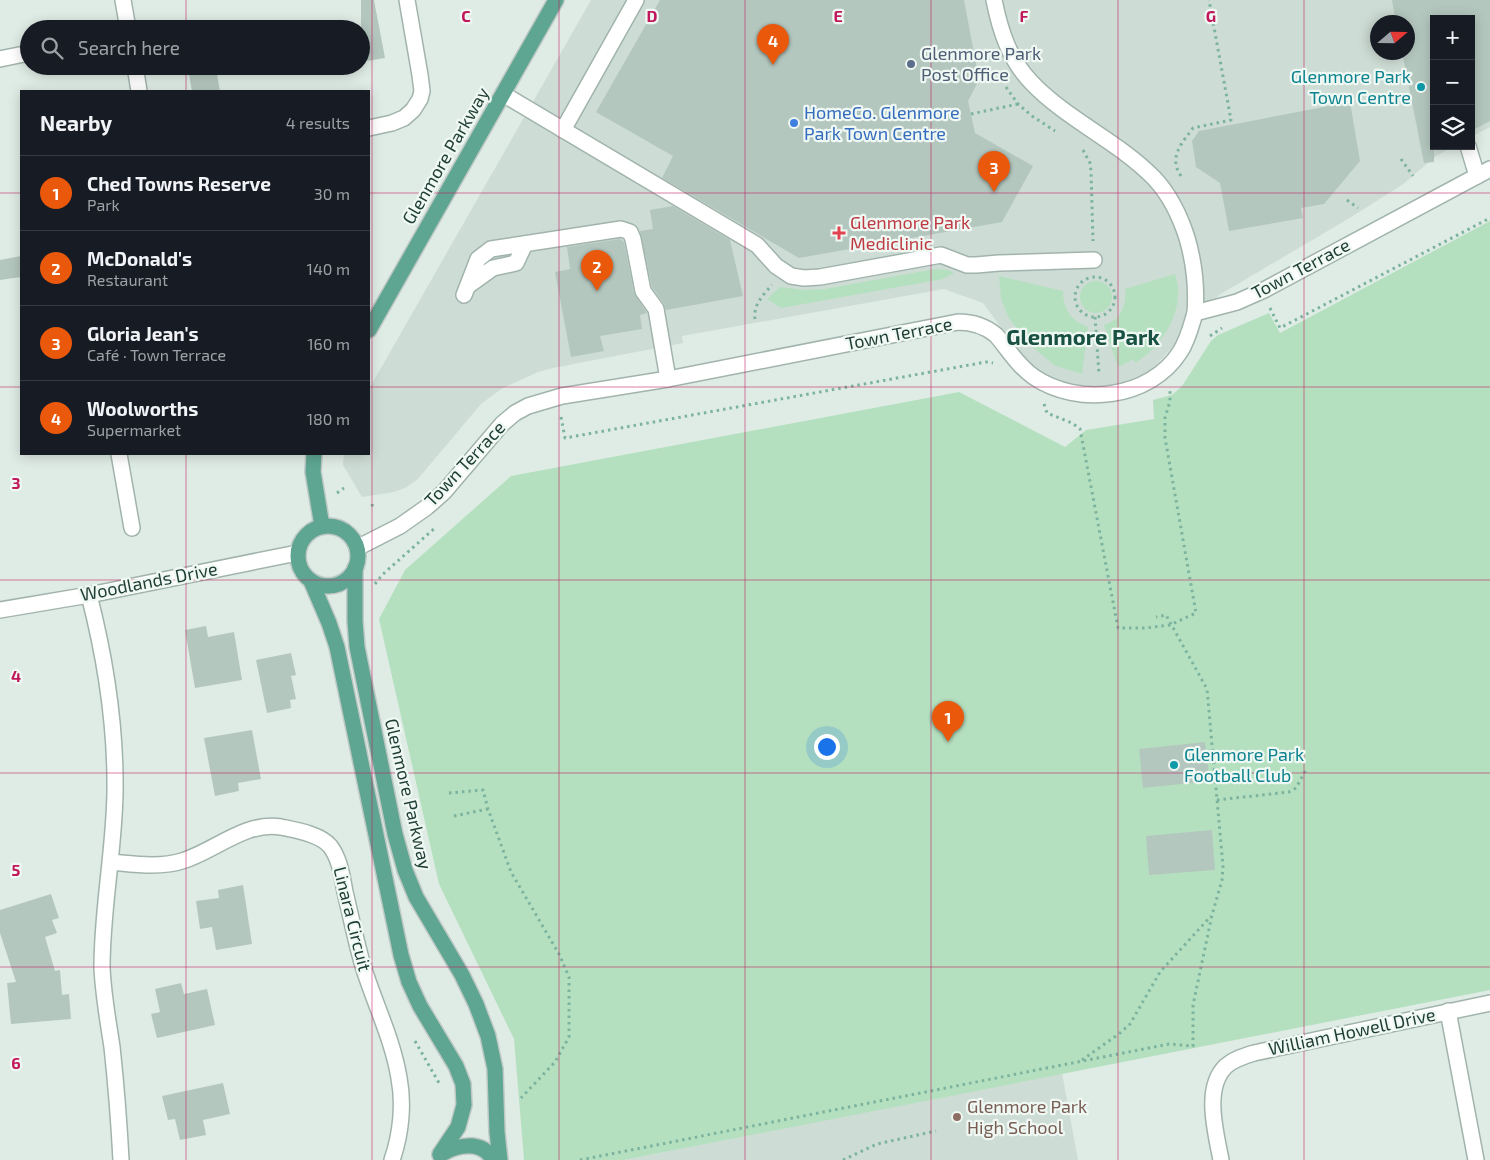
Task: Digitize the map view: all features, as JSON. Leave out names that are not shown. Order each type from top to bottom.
[{"type":"main road","name":"Glenmore Parkway","points":[[370,328],[556,0]]},
{"type":"main road","points":[[314,455],[313,472],[322,526]]},
{"type":"main road","points":[[311,581],[321,586],[331,586],[341,583],[350,577],[358,558],[357,548],[353,539],[347,533],[339,528],[322,526],[305,536],[297,552],[300,569],[311,581],[330,623],[337,647],[394,926],[409,982],[420,1006],[456,1066],[463,1084],[464,1106],[458,1127],[438,1157]]},
{"type":"main road","name":"Glenmore Parkway","points":[[355,568],[357,647],[395,834],[405,870],[416,897],[462,975],[476,1004],[488,1036],[495,1069],[500,1160]]},
{"type":"main road","points":[[438,1157],[455,1147],[468,1145],[480,1148],[491,1156],[493,1160]]},
{"type":"street","points":[[123,0],[126,20]]},
{"type":"street","points":[[370,128],[404,118],[414,110],[420,98],[422,91],[420,75],[407,0]]},
{"type":"street","points":[[563,130],[636,0]]},
{"type":"street","points":[[994,0],[1003,37],[1017,64],[1030,82],[1138,164],[1154,178],[1165,192],[1182,225],[1189,244],[1196,286],[1195,313]]},
{"type":"street","points":[[0,59],[20,56]]},
{"type":"street","points":[[136,75],[139,90]]},
{"type":"street","points":[[503,94],[757,245],[776,266],[791,276],[804,278],[820,277],[941,255],[967,265],[1094,260]]},
{"type":"street","points":[[1470,150],[1483,172]]},
{"type":"street","name":"Town Terrace","points":[[357,548],[400,526],[427,507],[444,492],[502,424],[521,410],[541,401],[562,396],[668,379],[958,322],[976,324],[991,331],[1026,371],[1049,386],[1067,393],[1096,395],[1113,393],[1134,387],[1147,382],[1167,367],[1180,353],[1195,313],[1237,302],[1264,290],[1483,172]]},
{"type":"street","points":[[466,291],[478,259],[491,249],[621,229],[630,232],[634,239],[643,291],[656,309],[668,379]]},
{"type":"street","points":[[119,455],[132,528]]},
{"type":"street","name":"Woodlands Drive","points":[[0,610],[89,595],[297,552]]},
{"type":"street","points":[[89,595],[103,654],[112,710],[115,795],[102,971],[114,1069],[121,1160]]},
{"type":"street","name":"Linara Circuit","points":[[111,862],[158,866],[171,864],[197,856],[247,831],[264,826],[282,828],[315,836],[329,844],[339,863],[359,952],[395,1060],[399,1078],[400,1119],[392,1160]]},
{"type":"street","name":"William Howell Drive","points":[[1221,1160],[1213,1102],[1214,1087],[1221,1073],[1233,1061],[1248,1055],[1490,1003]]},
{"type":"street","points":[[1448,1011],[1476,1160]]},
{"type":"path","points":[[1181,176],[1176,169],[1177,150],[1193,128],[1231,120],[1210,0]]},
{"type":"path","points":[[1004,83],[1018,104],[1032,116],[1061,135]]},
{"type":"path","points":[[971,114],[1018,104]]},
{"type":"path","points":[[1075,145],[1086,155],[1091,171],[1094,260]]},
{"type":"path","points":[[1401,159],[1413,176]]},
{"type":"path","points":[[1347,200],[1358,208]]},
{"type":"path","points":[[1263,310],[1269,307],[1280,328],[1490,218]]},
{"type":"path","points":[[1095,277],[1107,282],[1115,294],[1115,300],[1108,312],[1102,316],[1095,317],[1089,316],[1079,309],[1075,297],[1078,286],[1083,281],[1095,277]]},
{"type":"path","points":[[755,319],[754,313],[757,303],[770,287]]},
{"type":"path","points":[[1095,317],[1099,377]]},
{"type":"path","points":[[1209,337],[1222,328]]},
{"type":"path","points":[[552,419],[560,416],[565,438],[986,362],[995,363],[998,368]]},
{"type":"path","points":[[1163,393],[1174,386]]},
{"type":"path","points":[[1052,404],[1043,401],[1047,413],[1072,423],[1080,429],[1118,628],[1146,628],[1170,625],[1196,613],[1165,438],[1165,418],[1170,401],[1170,389]]},
{"type":"path","points":[[337,493],[344,488]]},
{"type":"path","points":[[372,504],[373,509]]},
{"type":"path","points":[[373,590],[374,584],[382,575],[443,521]]},
{"type":"path","points":[[392,558],[395,564]]},
{"type":"path","points":[[580,1160],[1169,1044],[1193,1046],[1193,1005],[1212,915],[1222,880],[1223,866],[1207,689],[1166,615],[1156,617]]},
{"type":"path","points":[[1217,800],[1289,792],[1296,788],[1307,768]]},
{"type":"path","points":[[449,793],[483,790],[511,872],[559,954],[569,977],[569,1037],[555,1062],[521,1098]]},
{"type":"path","points":[[454,816],[488,809]]},
{"type":"path","points":[[1080,1061],[1130,1024],[1164,967],[1212,915]]},
{"type":"path","points":[[843,1160],[876,1144],[936,1131]]},
{"type":"shaded area","name":"Glenmore Park Town Centre","points":[[591,0],[1490,0],[1490,127],[1475,135],[1475,15],[1430,15],[1430,150],[1447,150],[1436,156],[1402,185],[1219,295],[1150,372],[1114,386],[1081,385],[1053,379],[1026,361],[983,303],[944,289],[682,336],[683,343],[538,372],[501,389],[481,404],[417,480],[405,488],[394,492],[362,497],[343,465],[344,455],[370,455],[370,387]]},
{"type":"shaded area","name":"Glenmore Park High School","points":[[1062,1073],[1078,1160],[624,1160]]},
{"type":"green space","points":[[1490,221],[1490,990],[624,1160],[524,1160],[514,1039],[439,884],[379,619],[405,570],[511,476],[959,392],[1065,447],[1086,430],[1154,419],[1153,400],[1172,395],[1182,386],[1211,341],[1218,335],[1269,313],[1280,333]]},
{"type":"green space","points":[[935,269],[948,270],[954,273],[943,279],[781,308],[767,299],[780,287],[803,290],[825,289]]},
{"type":"green space","points":[[1175,274],[1178,300],[1170,325],[1155,347],[1145,356],[1135,363],[1134,359],[1118,367],[1104,325],[1114,320],[1121,312],[1125,301],[1125,289]]},
{"type":"green space","points":[[999,276],[1063,291],[1066,309],[1069,314],[1088,327],[1082,374],[1056,366],[1028,344],[1009,318],[1005,309],[1001,298]]},
{"type":"green space","points":[[1096,281],[1102,282],[1107,286],[1111,291],[1111,303],[1107,308],[1102,312],[1096,313],[1090,312],[1085,308],[1081,303],[1080,297],[1081,291],[1085,286],[1090,282]]},
{"type":"building","points":[[361,0],[374,0],[385,58],[370,60],[370,20],[361,20]]},
{"type":"building","name":"HomeCo. Glenmore Park Town Centre","points":[[660,0],[964,0],[979,80],[968,101],[975,133],[1033,166],[1002,222],[799,258],[662,178],[673,156],[596,112]]},
{"type":"building","name":"Glenmore Park Town Centre","points":[[1392,0],[1490,0],[1490,121],[1475,129],[1475,15],[1430,15],[1430,150],[1434,150],[1434,162],[1424,163],[1404,60],[1415,60],[1415,15],[1395,15]]},
{"type":"building","points":[[189,75],[217,75],[220,90],[192,90]]},
{"type":"building","points":[[1350,102],[1360,161],[1324,204],[1301,208],[1303,218],[1229,231],[1220,183],[1196,167],[1192,141],[1199,131]]},
{"type":"building","points":[[673,206],[730,240],[743,296],[666,310],[652,287],[640,231],[653,229],[650,210]]},
{"type":"building","points":[[620,239],[624,242],[634,293],[647,313],[640,315],[642,329],[600,336],[604,351],[571,357],[555,272],[570,269],[567,247]]},
{"type":"building","points":[[20,256],[20,277],[0,280],[0,260]]},
{"type":"building","points":[[206,626],[208,637],[234,632],[242,680],[195,688],[185,630]]},
{"type":"building","points":[[291,653],[296,675],[291,676],[296,699],[290,700],[291,708],[267,713],[256,660]]},
{"type":"building","points":[[252,730],[261,779],[238,783],[239,791],[215,796],[204,738]]},
{"type":"building","name":"Glenmore Park Football Club","points":[[1205,742],[1210,781],[1143,788],[1139,749]]},
{"type":"building","points":[[1212,830],[1215,870],[1149,875],[1146,836]]},
{"type":"building","points":[[243,885],[252,944],[216,950],[212,927],[200,929],[196,901],[219,898],[218,890]]},
{"type":"building","points":[[51,894],[59,918],[52,920],[57,933],[45,937],[55,971],[60,970],[62,995],[69,994],[71,1019],[11,1024],[7,983],[16,982],[0,933],[0,910]]},
{"type":"building","points":[[181,983],[184,994],[207,989],[215,1025],[157,1038],[151,1014],[160,1012],[155,989]]},
{"type":"building","points":[[223,1083],[230,1114],[203,1120],[206,1135],[180,1140],[175,1119],[168,1120],[162,1096]]},
{"type":"place","name":"Glenmore Park Post Office","points":[[911,64]]},
{"type":"place","name":"Woolworths","points":[[773,65]]},
{"type":"place","name":"Glenmore Park Town Centre","points":[[1421,87]]},
{"type":"place","name":"HomeCo. Glenmore Park Town Centre","points":[[794,123]]},
{"type":"place","name":"Gloria Jean's","points":[[994,192]]},
{"type":"place","name":"Glenmore Park Mediclinic","points":[[839,233]]},
{"type":"place","name":"McDonald's","points":[[597,291]]},
{"type":"place","name":"Ched Towns Reserve","points":[[948,742]]},
{"type":"place","name":"Glenmore Park Football Club","points":[[1174,765]]},
{"type":"place","name":"Glenmore Park High School","points":[[957,1117]]},
{"type":"district","name":"Glenmore Park","points":[[1083,337]]}]
